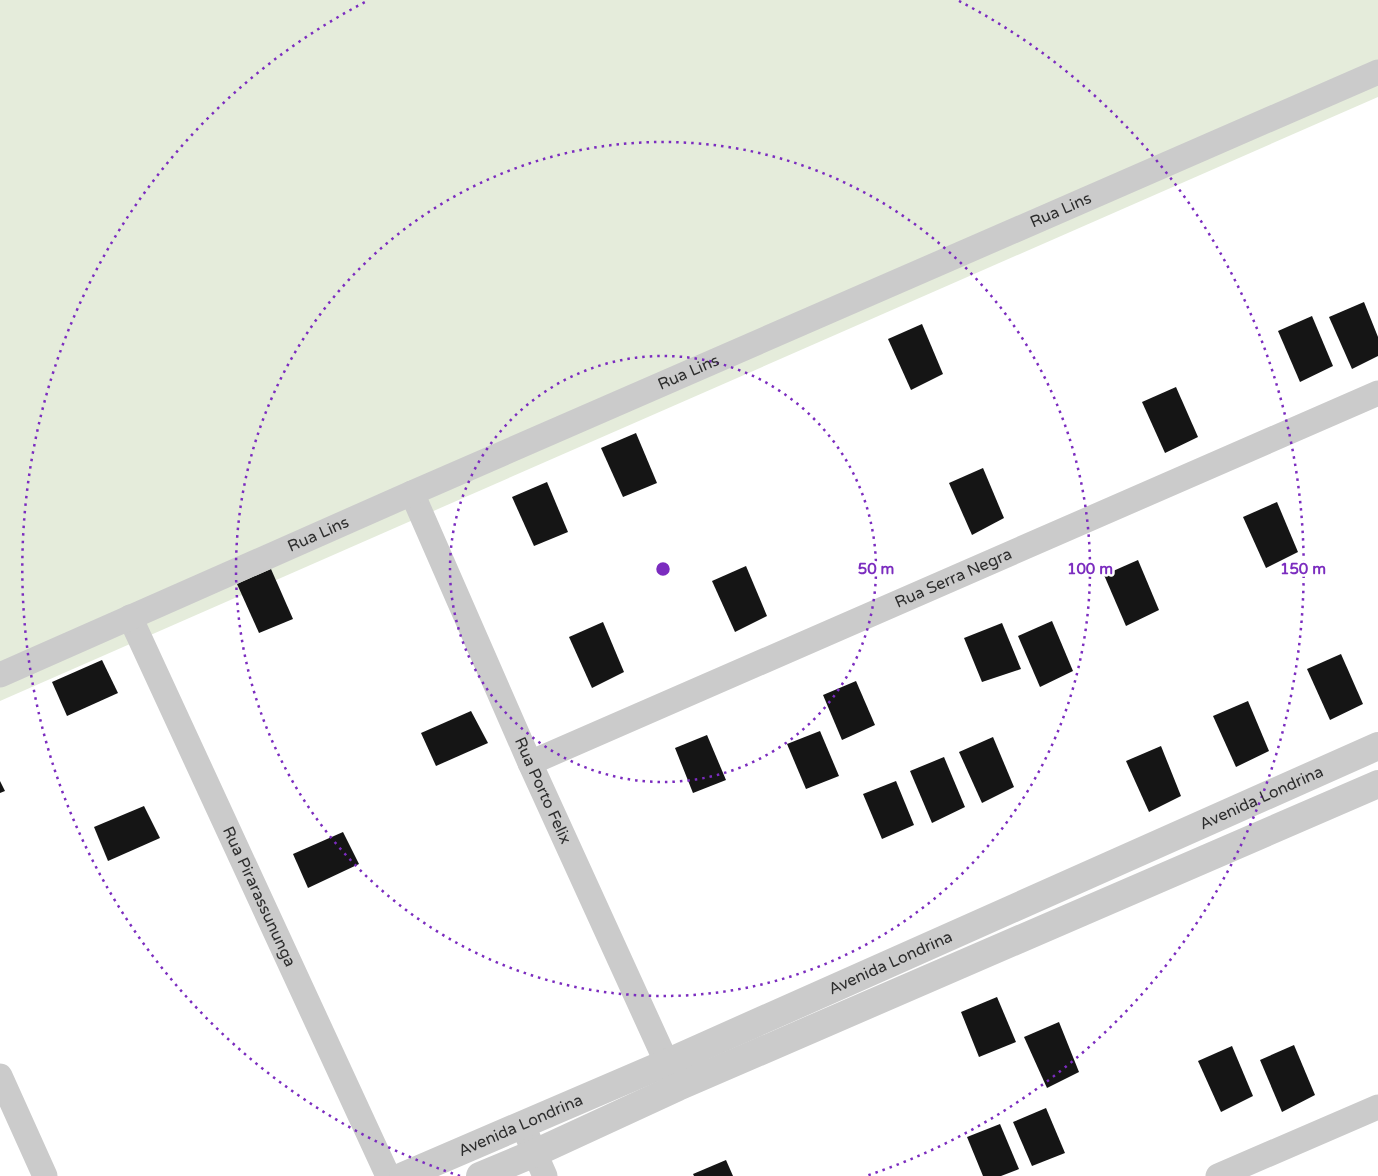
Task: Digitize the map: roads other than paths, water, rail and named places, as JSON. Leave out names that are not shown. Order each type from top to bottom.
[{"type":"street","name":"Rua Lins","points":[[0,675],[412,493],[1378,72]]},
{"type":"street","name":"Rua Serra Negra","points":[[530,763],[1378,393]]},
{"type":"street","name":"Rua Porto Felix","points":[[412,493],[530,763],[678,1087]]},
{"type":"street","name":"Rua Pirarassununga","points":[[130,617],[388,1176]]},
{"type":"street","name":"Avenida Londrina","points":[[403,1176],[666,1063],[1378,746]]},
{"type":"street","name":"Avenida Londrina","points":[[480,1176],[540,1164],[678,1087],[1378,784]]},
{"type":"street","points":[[0,1076],[45,1176]]},
{"type":"street","points":[[1218,1176],[1378,1107]]},
{"type":"street","points":[[523,1126],[540,1164]]}]
